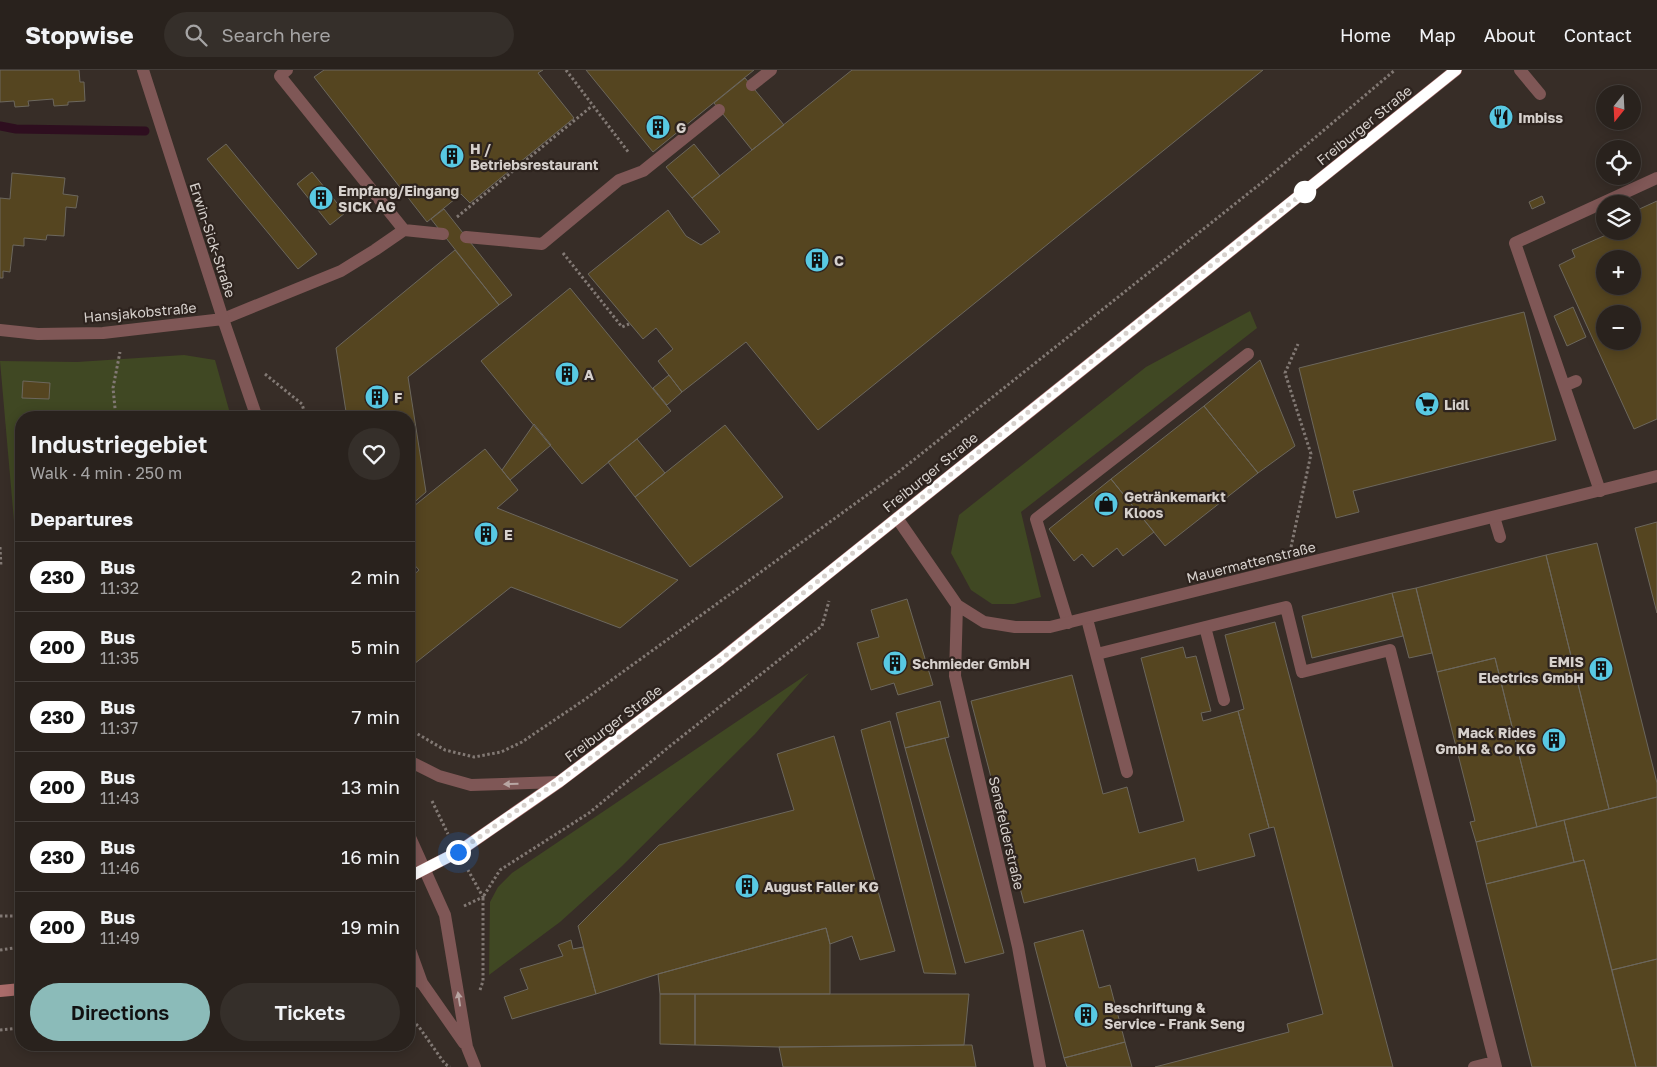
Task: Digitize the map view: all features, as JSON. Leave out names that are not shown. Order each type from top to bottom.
[{"type":"street","name":"Erwin-Sick-Straße","points":[[143,70],[171,161],[255,411]]},
{"type":"street","points":[[287,70],[280,76],[404,230],[443,234]]},
{"type":"street","points":[[752,84],[771,70]]},
{"type":"street","name":"Freiburger Straße","points":[[415,874],[458,852],[559,782],[720,660],[1456,70]]},
{"type":"street","points":[[1520,70],[1540,94]]},
{"type":"street","points":[[466,237],[542,244],[619,180],[643,170],[719,110]]},
{"type":"street","points":[[1600,491],[1570,383],[1514,243],[1657,178]]},
{"type":"street","name":"Hansjakobstraße","points":[[0,330],[38,334],[124,332],[223,319],[342,270],[404,230]]},
{"type":"street","points":[[1068,623],[1036,518],[1248,354]]},
{"type":"street","name":"Mauermattenstraße","points":[[897,518],[957,606],[984,622],[1015,627],[1050,627],[1657,476]]},
{"type":"street","points":[[1494,517],[1500,537]]},
{"type":"street","name":"Senefelderstraße","points":[[957,606],[955,676],[1018,947],[1040,1067]]},
{"type":"street","points":[[1097,654],[1286,607],[1302,672],[1390,650],[1495,1065],[1474,1067]]},
{"type":"street","points":[[1087,618],[1126,772]]},
{"type":"street","points":[[1205,627],[1224,700]]},
{"type":"street","points":[[415,764],[439,776],[471,785],[559,782]]},
{"type":"street","points":[[415,849],[445,915],[467,1047],[475,1067]]},
{"type":"street","points":[[415,964],[422,983],[467,1047]]},
{"type":"street","points":[[415,980],[422,983]]},
{"type":"street","points":[[0,991],[15,990]]},
{"type":"path","points":[[566,70],[643,170]]},
{"type":"path","points":[[415,732],[445,750],[474,757],[500,752],[522,742],[584,700],[896,474],[1265,180],[1395,70]]},
{"type":"path","points":[[452,220],[592,106]]},
{"type":"path","points":[[551,236],[622,327],[629,324]]},
{"type":"path","points":[[115,411],[113,388],[124,332]]},
{"type":"path","points":[[1286,569],[1311,454],[1285,373],[1298,344]]},
{"type":"path","points":[[260,369],[302,404],[304,411]]},
{"type":"path","points":[[0,547],[1,567]]},
{"type":"path","points":[[480,990],[483,981],[483,897],[500,870],[589,813],[670,746],[822,626]]},
{"type":"path","points":[[0,916],[13,916]]},
{"type":"path","points":[[0,950],[15,949]]},
{"type":"path","points":[[415,1023],[445,1064],[450,1067]]},
{"type":"path","points":[[0,1030],[15,1029]]},
{"type":"green space","points":[[1250,311],[1257,328],[1021,512],[1041,597],[1014,604],[992,604],[971,590],[951,553],[959,515],[1146,367]]},
{"type":"green space","points":[[184,355],[215,360],[229,411],[15,411],[15,532],[0,361],[77,362]]},
{"type":"green space","points":[[809,673],[755,734],[621,867],[560,922],[489,975],[490,902],[498,887],[512,873]]},
{"type":"building","points":[[0,70],[79,70],[80,82],[84,82],[85,101],[68,102],[68,105],[54,106],[53,99],[28,101],[29,106],[15,107],[14,101],[0,102]]},
{"type":"building","name":"H / Betriebsrestaurant","points":[[324,70],[543,70],[538,73],[574,118],[470,203],[461,194],[427,222],[314,77]]},
{"type":"building","name":"G","points":[[586,70],[754,70],[653,152]]},
{"type":"building","name":"C","points":[[852,70],[1263,70],[818,430],[746,342],[682,392],[658,361],[673,349],[656,328],[643,339],[588,274],[668,210],[686,236],[701,245],[720,232],[692,198]]},
{"type":"building","points":[[745,78],[784,125],[752,150],[714,103]]},
{"type":"building","points":[[226,144],[317,254],[298,269],[207,159]]},
{"type":"building","points":[[694,144],[720,176],[692,198],[666,167]]},
{"type":"building","name":"Empfang/Eingang SICK AG","points":[[312,172],[345,213],[330,225],[297,184]]},
{"type":"building","points":[[12,173],[65,178],[63,194],[78,196],[76,208],[66,207],[64,236],[47,235],[46,240],[24,238],[24,246],[13,245],[10,272],[3,271],[3,278],[0,278],[0,198],[10,199]]},
{"type":"building","points":[[1542,196],[1545,203],[1532,209],[1529,202]]},
{"type":"building","points":[[1657,201],[1657,419],[1634,429],[1598,350],[1641,350],[1641,305],[1596,305],[1596,346],[1559,265],[1575,257],[1572,250],[1596,239],[1641,240],[1641,208]]},
{"type":"building","points":[[444,209],[512,295],[499,305],[431,219]]},
{"type":"building","name":"F","points":[[455,250],[499,305],[408,377],[413,411],[346,411],[336,348]]},
{"type":"building","name":"A","points":[[570,288],[671,411],[582,484],[481,361]]},
{"type":"building","points":[[1573,307],[1586,337],[1567,346],[1554,316]]},
{"type":"building","name":"Lidl","points":[[1524,312],[1556,440],[1353,491],[1359,512],[1336,518],[1299,368]]},
{"type":"building","points":[[1260,360],[1295,446],[1258,473],[1204,406]]},
{"type":"building","points":[[669,375],[682,392],[667,405],[653,388]]},
{"type":"building","points":[[23,381],[50,383],[49,399],[22,398]]},
{"type":"building","points":[[1204,406],[1258,473],[1165,546],[1111,479]]},
{"type":"building","name":"F","points":[[415,422],[426,492],[415,502]]},
{"type":"building","points":[[534,424],[551,445],[510,480],[502,470]]},
{"type":"building","points":[[725,425],[783,497],[690,567],[635,497]]},
{"type":"building","points":[[637,439],[665,473],[635,497],[608,462]]},
{"type":"building","name":"E","points":[[485,449],[518,490],[497,508],[678,580],[620,628],[511,587],[415,663],[415,574],[419,570],[415,566],[415,505]]},
{"type":"building","name":"Getränkemarkt Kloos","points":[[1111,479],[1154,532],[1123,556],[1117,548],[1093,567],[1082,554],[1074,561],[1049,529]]},
{"type":"building","points":[[1657,522],[1657,613],[1635,528]]},
{"type":"building","name":"EMIS Electrics GmbH","points":[[1597,543],[1657,783],[1657,797],[1609,809],[1546,555]]},
{"type":"building","name":"Mack Rides GmbH & Co KG","points":[[1546,555],[1609,809],[1537,827],[1495,658],[1437,672],[1416,588]]},
{"type":"building","points":[[1416,588],[1432,653],[1409,658],[1392,593]]},
{"type":"building","points":[[1392,593],[1403,636],[1312,658],[1302,616]]},
{"type":"building","name":"Schmieder GmbH","points":[[907,599],[933,685],[898,695],[894,683],[871,690],[857,643],[879,637],[871,610]]},
{"type":"building","points":[[1275,622],[1393,1067],[1155,1067],[1289,1032],[1287,1024],[1323,1014],[1274,827],[1269,828],[1238,711],[1244,709],[1225,635]]},
{"type":"building","points":[[1183,647],[1186,658],[1196,656],[1211,711],[1201,713],[1203,721],[1238,711],[1269,828],[1249,834],[1255,856],[1198,871],[1195,858],[1024,903],[971,701],[1072,675],[1103,794],[1127,787],[1139,833],[1184,821],[1141,658]]},
{"type":"building","points":[[1495,658],[1537,827],[1476,842],[1470,822],[1475,821],[1437,672]]},
{"type":"building","points":[[940,701],[949,737],[905,748],[896,713]]},
{"type":"building","points":[[890,721],[956,974],[924,973],[861,730]]},
{"type":"building","name":"August Faller KG","points":[[834,736],[895,951],[860,960],[852,936],[830,944],[826,928],[658,974],[596,994],[578,926],[659,845],[794,810],[777,754]]},
{"type":"building","points":[[945,738],[1004,953],[965,963],[905,748]]},
{"type":"building","points":[[1657,797],[1657,959],[1612,970],[1584,860],[1574,862],[1564,820]]},
{"type":"building","points":[[1564,820],[1574,862],[1486,884],[1476,842]]},
{"type":"building","points":[[1584,860],[1636,1067],[1532,1067],[1486,884]]},
{"type":"building","points":[[826,928],[830,944],[830,994],[660,994],[658,974]]},
{"type":"building","name":"Beschriftung & Service - Frank Seng","points":[[1083,930],[1099,988],[1110,985],[1125,1042],[1064,1058],[1034,943]]},
{"type":"building","points":[[571,940],[573,949],[583,947],[596,994],[512,1019],[504,997],[528,989],[520,969],[563,956],[558,945]]},
{"type":"building","points":[[1657,959],[1657,1067],[1636,1067],[1612,970]]},
{"type":"building","points":[[660,994],[695,994],[695,1045],[660,1044]]},
{"type":"building","points":[[695,994],[969,994],[964,1045],[779,1047],[695,1045]]},
{"type":"building","points":[[1125,1042],[1132,1067],[1067,1067],[1064,1058]]},
{"type":"building","points":[[972,1045],[976,1067],[783,1067],[779,1047]]},
{"type":"waterway","points":[[0,126],[16,129],[145,131]]},
{"type":"bus line","name":"230","points":[[415,874],[458,852],[559,782],[720,660],[1456,70]]},
{"type":"place","name":"Imbiss","points":[[1501,117]]},
{"type":"place","name":"G","points":[[658,127]]},
{"type":"place","name":"H / Betriebsrestaurant","points":[[452,156]]},
{"type":"place","name":"Empfang/Eingang SICK AG","points":[[321,198]]},
{"type":"place","name":"C","points":[[817,260]]},
{"type":"place","name":"A","points":[[567,374]]},
{"type":"place","name":"F","points":[[377,397]]},
{"type":"place","name":"Lidl","points":[[1427,404]]},
{"type":"place","name":"Getränkemarkt Kloos","points":[[1106,504]]},
{"type":"place","name":"E","points":[[486,534]]},
{"type":"place","name":"Schmieder GmbH","points":[[895,663]]},
{"type":"place","name":"EMIS Electrics GmbH","points":[[1601,669]]},
{"type":"place","name":"Mack Rides GmbH & Co KG","points":[[1554,740]]},
{"type":"place","name":"August Faller KG","points":[[747,886]]},
{"type":"place","name":"Beschriftung & Service - Frank Seng","points":[[1086,1015]]},
{"type":"route","points":[[458,852],[559,782],[720,660],[1191,281],[1305,192]]}]
